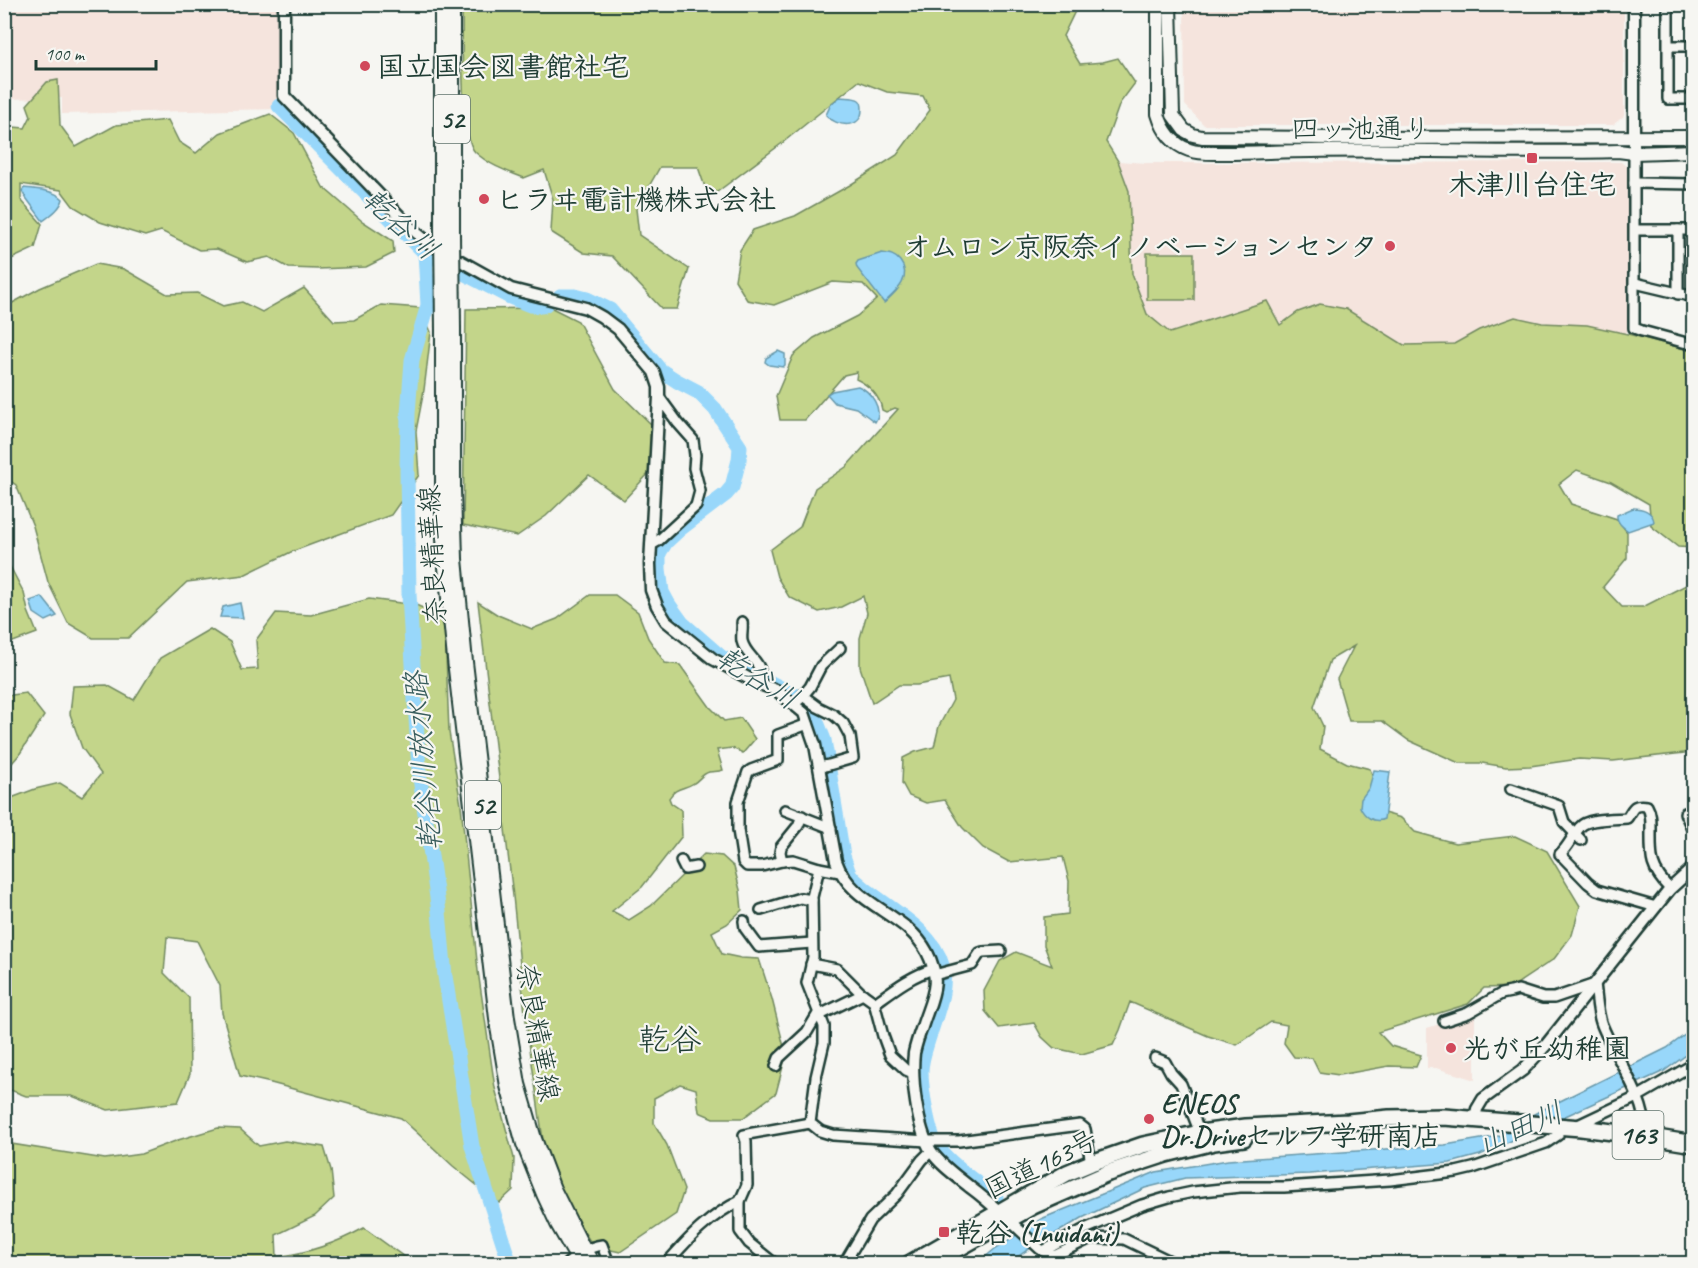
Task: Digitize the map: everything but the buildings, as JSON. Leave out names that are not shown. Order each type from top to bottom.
[{"type":"highway","name":"国道163号","points":[[909,1263],[1008,1220],[1049,1182],[1091,1163],[1143,1145],[1200,1133],[1246,1127],[1417,1116],[1474,1119],[1568,1129],[1581,1128],[1694,1144]]},
{"type":"highway","name":"国道163号","points":[[931,1263],[1033,1206],[1108,1173],[1166,1154],[1214,1142],[1348,1122]]},
{"type":"highway","points":[[947,1263],[978,1238]]},
{"type":"main road","name":"奈良精華線","points":[[442,4],[455,559],[507,1018],[518,1084],[534,1139],[577,1258],[593,1263]]},
{"type":"main road","name":"奈良精華線","points":[[447,232],[452,4]]},
{"type":"main road","name":"四ッ池通り","points":[[1158,4],[1158,114],[1161,126],[1169,137],[1177,145],[1190,151],[1212,153],[1694,151]]},
{"type":"main road","name":"四ッ池通り","points":[[1170,4],[1173,115],[1184,130],[1193,135],[1202,137],[1335,138],[1694,137]]},
{"type":"street","points":[[284,4],[284,96],[396,212],[430,244],[511,289],[586,308],[602,317],[618,329],[654,372],[659,387],[659,397],[651,545],[651,590],[657,606],[666,621],[712,659],[841,721],[850,736],[853,758],[824,766]]},
{"type":"street","points":[[1634,4],[1634,328],[1694,345]]},
{"type":"street","points":[[1668,4],[1668,99],[1694,99]]},
{"type":"street","points":[[1669,46],[1694,46]]},
{"type":"street","points":[[1634,183],[1694,184]]},
{"type":"street","points":[[1635,230],[1694,230]]},
{"type":"street","points":[[1678,230],[1678,294]]},
{"type":"street","points":[[1635,283],[1694,297]]},
{"type":"street","points":[[651,545],[696,506],[700,491],[694,468],[693,440],[659,397]]},
{"type":"street","points":[[742,622],[743,644],[760,667],[759,680]]},
{"type":"street","points":[[799,701],[810,687],[821,666],[840,648]]},
{"type":"street","points":[[799,701],[824,766],[831,828],[840,872],[849,886],[862,897],[906,926],[926,951],[938,973],[932,1002],[922,1024],[914,1053],[916,1106],[929,1146],[949,1170],[1041,1250],[1050,1255],[1056,1255],[1091,1238],[1124,1239],[1176,1263]]},
{"type":"street","points":[[808,724],[778,735],[778,760],[749,771],[738,802],[738,830],[744,864],[762,866],[793,860],[840,872]]},
{"type":"street","points":[[1511,789],[1559,806],[1564,822],[1578,837]]},
{"type":"street","points":[[1656,907],[1597,890],[1560,854],[1578,837],[1579,827],[1589,822],[1627,818],[1638,804],[1647,806],[1650,815],[1652,862],[1660,879],[1670,889]]},
{"type":"street","points":[[785,810],[831,828]]},
{"type":"street","points":[[1685,813],[1694,832]]},
{"type":"street","points":[[782,861],[780,849],[798,826],[802,816]]},
{"type":"street","points":[[681,861],[686,869],[696,867]]},
{"type":"street","points":[[1474,1119],[1483,1099],[1523,1070],[1546,1045],[1670,889],[1694,867]]},
{"type":"street","points":[[810,1123],[816,1077],[824,1043],[824,1026],[807,983],[812,964],[812,900],[819,868]]},
{"type":"street","points":[[761,910],[800,898],[812,900]]},
{"type":"street","points":[[744,921],[745,928],[759,946],[812,943]]},
{"type":"street","points":[[875,1004],[923,972],[938,973],[972,965],[980,953],[1001,951]]},
{"type":"street","points":[[812,964],[837,969],[875,1004],[890,1055],[906,1070],[914,1073]]},
{"type":"street","points":[[1444,1021],[1468,1013],[1502,994],[1518,990],[1543,998],[1554,998],[1595,984]]},
{"type":"street","points":[[1595,984],[1600,1023],[1643,1111],[1646,1124],[1645,1136]]},
{"type":"street","points":[[776,1066],[779,1058],[807,1032],[820,1014],[863,994]]},
{"type":"street","points":[[1155,1058],[1165,1062],[1181,1084],[1200,1133]]},
{"type":"street","points":[[1041,1250],[1142,1205],[1177,1195],[1239,1187],[1284,1187],[1430,1176],[1473,1168],[1546,1143],[1568,1129],[1694,1064]]},
{"type":"street","points":[[775,1263],[749,1243],[740,1231],[740,1201],[747,1185],[744,1135],[810,1123],[820,1131],[833,1135],[929,1146],[1080,1125],[1085,1129],[1091,1163]]},
{"type":"street","points":[[844,1263],[870,1220],[897,1194],[922,1160],[929,1146]]},
{"type":"street","points":[[666,1263],[699,1227],[725,1208],[740,1201]]},
{"type":"street","points":[[577,1258],[592,1246],[602,1245],[609,1263]]},
{"type":"shaded area","points":[[4,5],[279,5],[279,109],[62,114],[62,98],[5,99]]},
{"type":"shaded area","points":[[1184,5],[1624,5],[1624,116],[1613,125],[1204,125],[1185,105]]},
{"type":"shaded area","points":[[1118,161],[1146,163],[1621,162],[1627,167],[1627,334],[1587,325],[1542,323],[1515,317],[1479,330],[1454,344],[1404,345],[1346,309],[1321,304],[1298,312],[1280,325],[1267,301],[1170,333],[1147,314],[1132,274],[1129,191]]},
{"type":"shaded area","name":"光が丘幼稚園","points":[[1471,1014],[1475,1016],[1475,1080],[1436,1068],[1427,1068],[1427,1028]]},
{"type":"green space","points":[[991,4],[993,8],[1004,4],[1078,5],[1063,36],[1080,64],[1118,58],[1135,83],[1120,103],[1106,142],[1118,161],[1129,191],[1132,274],[1147,314],[1170,333],[1267,301],[1280,325],[1298,312],[1320,304],[1346,309],[1404,345],[1454,344],[1479,330],[1515,317],[1542,323],[1587,325],[1693,351],[1693,548],[1678,547],[1651,526],[1649,504],[1611,482],[1577,470],[1559,484],[1571,504],[1617,519],[1627,532],[1627,558],[1603,587],[1622,607],[1643,607],[1686,585],[1693,584],[1693,752],[1613,761],[1579,759],[1530,766],[1506,767],[1482,763],[1459,763],[1408,740],[1382,721],[1349,721],[1337,679],[1354,646],[1330,660],[1314,707],[1323,726],[1320,749],[1347,763],[1370,769],[1376,785],[1370,809],[1401,818],[1415,832],[1455,843],[1515,836],[1547,851],[1580,906],[1572,935],[1554,959],[1512,987],[1484,988],[1468,1004],[1378,1032],[1391,1046],[1421,1055],[1416,1067],[1389,1066],[1339,1075],[1319,1072],[1312,1058],[1294,1057],[1284,1043],[1287,1025],[1271,1022],[1237,1045],[1208,1036],[1130,1002],[1113,1045],[1082,1054],[1054,1048],[1042,1037],[1034,1023],[999,1028],[985,1011],[984,991],[1000,961],[1016,952],[1052,966],[1044,945],[1044,917],[1068,914],[1069,881],[1063,857],[1009,862],[983,848],[962,827],[945,800],[926,803],[909,796],[902,783],[903,758],[934,747],[939,726],[953,700],[949,679],[917,685],[899,685],[872,703],[860,667],[860,638],[867,613],[863,596],[841,607],[819,612],[789,597],[777,577],[770,550],[800,527],[815,488],[846,467],[898,409],[886,412],[882,410],[873,392],[856,379],[857,372],[844,375],[805,420],[780,420],[776,396],[793,356],[814,338],[857,316],[877,299],[863,284],[833,282],[774,305],[747,300],[735,280],[740,250],[753,230],[795,216],[897,155],[930,110],[923,96],[887,92],[859,81],[717,192],[706,190],[698,167],[660,167],[636,209],[639,235],[689,269],[677,309],[662,309],[612,256],[584,253],[551,232],[553,199],[544,170],[524,178],[486,161],[475,152],[466,126],[462,5]]},
{"type":"green space","points":[[58,80],[60,125],[76,147],[116,125],[168,120],[179,142],[196,153],[220,133],[270,114],[294,133],[323,187],[362,221],[393,241],[394,253],[366,267],[289,268],[269,257],[247,262],[217,249],[199,250],[161,231],[145,236],[100,222],[73,206],[61,190],[21,184],[21,200],[42,224],[35,248],[5,262],[5,114],[13,127],[25,128],[31,116],[27,105],[47,82]]},
{"type":"green space","points":[[1147,253],[1194,253],[1194,300],[1147,300]]},
{"type":"green space","points":[[96,264],[124,269],[167,294],[197,293],[223,306],[242,302],[262,312],[304,288],[334,321],[354,320],[381,305],[421,308],[431,332],[416,431],[419,475],[391,515],[291,552],[244,575],[187,582],[128,638],[93,638],[68,623],[48,582],[33,526],[16,485],[5,477],[5,307],[40,288]]},
{"type":"green space","points":[[552,308],[578,321],[615,389],[653,426],[650,472],[624,500],[589,475],[546,516],[517,536],[463,525],[466,309]]},
{"type":"green space","points":[[4,555],[24,593],[37,633],[5,645]]},
{"type":"green space","points":[[590,595],[615,595],[638,612],[648,638],[665,663],[680,665],[710,707],[724,721],[741,718],[755,739],[743,753],[732,748],[717,750],[723,770],[709,772],[691,785],[671,794],[669,798],[671,803],[681,810],[682,836],[642,887],[612,911],[629,920],[651,906],[704,854],[722,856],[734,867],[742,910],[727,924],[712,932],[722,954],[759,959],[786,1055],[776,1093],[743,1118],[713,1118],[699,1112],[696,1089],[680,1084],[654,1098],[654,1123],[667,1145],[684,1190],[676,1214],[620,1252],[593,1246],[560,1194],[546,1161],[525,1014],[478,602],[498,615],[532,629],[557,619]]},
{"type":"green space","points":[[369,599],[416,605],[439,615],[445,630],[449,732],[461,805],[478,971],[495,1088],[514,1158],[513,1190],[499,1203],[453,1166],[401,1118],[240,1076],[222,1013],[220,986],[197,941],[167,937],[164,973],[189,998],[190,1074],[178,1102],[108,1110],[72,1096],[26,1096],[5,1088],[5,798],[6,800],[60,783],[82,797],[101,774],[82,748],[70,714],[73,686],[107,685],[134,700],[160,658],[210,629],[230,642],[242,670],[258,669],[256,640],[276,613],[311,615]]},
{"type":"green space","points":[[26,693],[44,716],[19,755],[5,771],[5,696]]},
{"type":"green space","points":[[218,1128],[240,1129],[259,1146],[285,1141],[324,1147],[331,1170],[334,1198],[315,1216],[276,1235],[277,1257],[322,1247],[364,1228],[403,1256],[420,1263],[5,1263],[5,1143],[105,1159],[141,1154]]},
{"type":"water","points":[[840,97],[855,98],[860,101],[862,109],[858,120],[842,124],[826,115],[831,104]]},
{"type":"water","points":[[24,188],[50,192],[63,199],[58,208],[43,221],[24,195],[22,191]]},
{"type":"water","points":[[882,253],[898,259],[905,273],[901,284],[884,303],[856,264],[858,261]]},
{"type":"water","points":[[778,351],[785,354],[783,367],[769,365],[765,362],[766,358]]},
{"type":"water","points":[[858,386],[863,388],[875,401],[878,412],[875,422],[856,408],[835,403],[827,394]]},
{"type":"water","points":[[1633,508],[1652,515],[1654,522],[1628,531],[1619,522],[1617,515]]},
{"type":"water","points":[[42,597],[57,616],[46,621],[34,613],[30,601]]},
{"type":"water","points":[[240,603],[243,618],[220,617],[223,607]]},
{"type":"water","points":[[1374,770],[1390,772],[1384,819],[1380,820],[1370,818],[1360,807],[1361,799],[1369,788]]},
{"type":"water","name":"山田川","points":[[1693,1029],[1693,1050],[1664,1071],[1480,1155],[1450,1163],[1309,1174],[1185,1178],[1145,1188],[1082,1218],[1009,1263],[977,1264],[996,1248],[1041,1219],[1156,1172],[1228,1160],[1445,1145],[1499,1136],[1534,1114],[1667,1048]]},
{"type":"waterway","name":"乾谷川","points":[[279,106],[425,253],[510,297],[530,305],[546,304]]},
{"type":"waterway","name":"乾谷川放水路","points":[[425,253],[428,305],[412,360],[407,471],[409,594],[419,771],[439,912],[445,976],[472,1146],[510,1264]]},
{"type":"waterway","name":"乾谷川","points":[[560,296],[587,299],[610,310],[660,370],[698,392],[715,409],[740,447],[732,487],[680,529],[666,542],[659,553],[662,592],[682,623],[721,657],[800,698],[815,717],[824,740],[843,856],[849,873],[861,886],[921,932],[930,942],[942,965],[942,993],[921,1067],[924,1099],[934,1139],[942,1153],[956,1167],[996,1197]]},
{"type":"place","name":"国立国会図書館社宅","points":[[365,66]]},
{"type":"place","name":"木津川台住宅","points":[[1532,158]]},
{"type":"place","name":"ヒラヰ電計機株式会社","points":[[484,199]]},
{"type":"place","name":"オムロン京阪奈イノベーションセンタ","points":[[1390,246]]},
{"type":"place","name":"光が丘幼稚園","points":[[1451,1048]]},
{"type":"place","name":"ENEOS Dr.Driveセルフ学研南店","points":[[1149,1119]]},
{"type":"place","name":"乾谷 (Inuidani)","points":[[944,1232]]},
{"type":"district","name":"乾谷","points":[[670,1039]]}]
